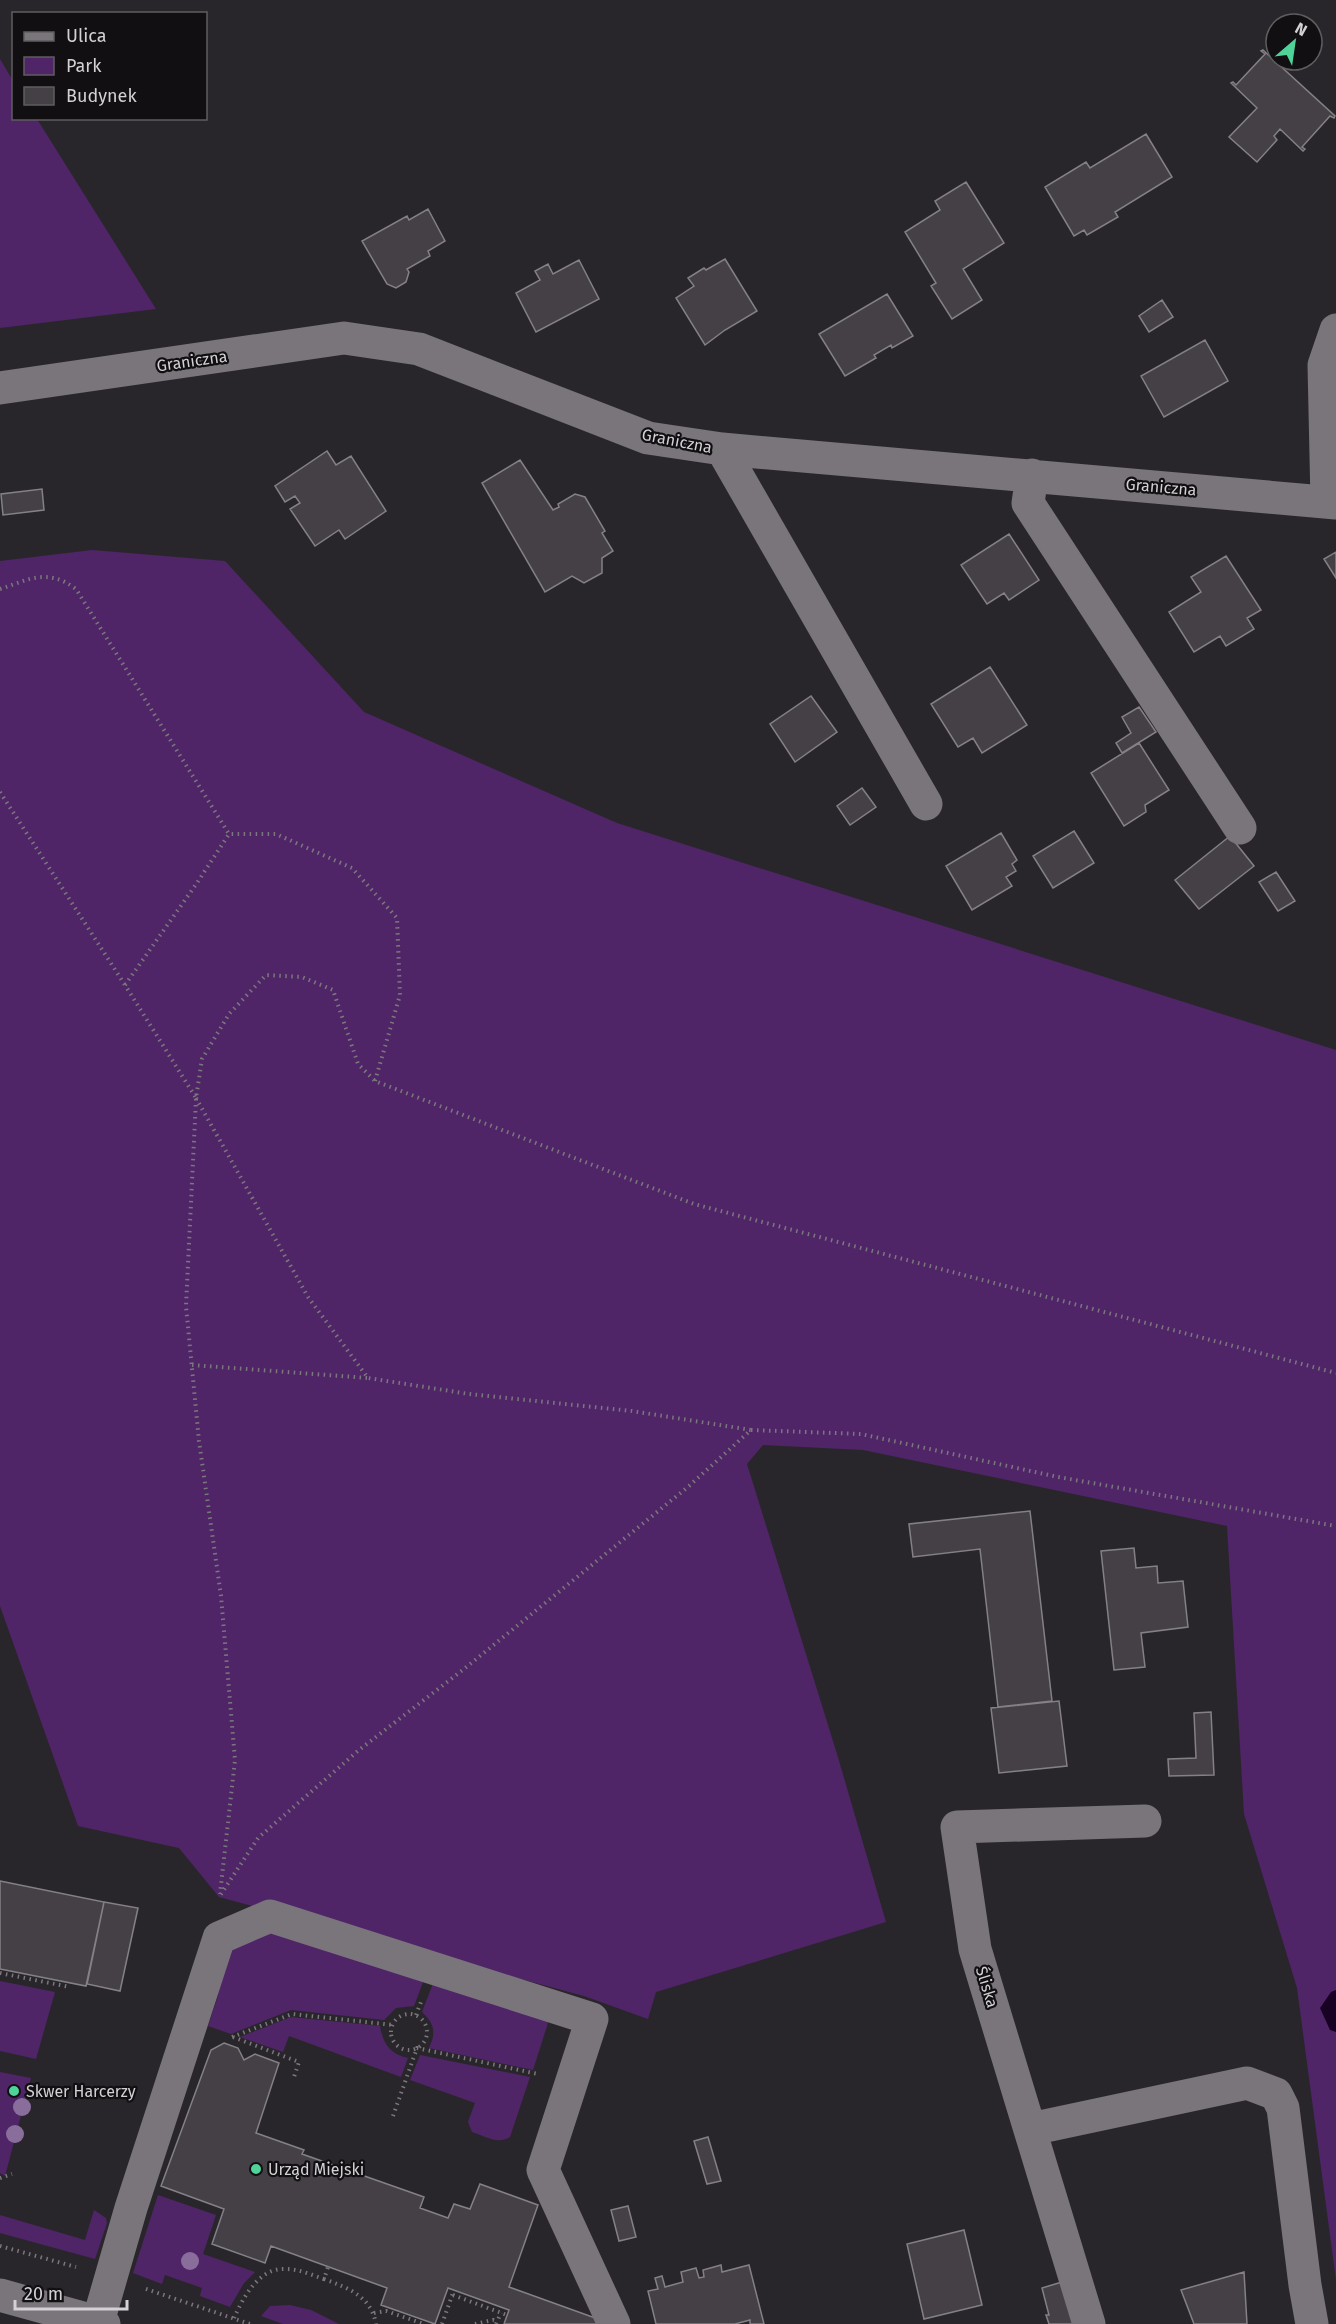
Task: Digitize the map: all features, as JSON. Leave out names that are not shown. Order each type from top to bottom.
[{"type":"street","points":[[1332,503],[1324,365],[1336,330]]},
{"type":"street","name":"Graniczna","points":[[0,388],[344,338],[419,349],[648,438],[722,449],[1332,503]]},
{"type":"street","points":[[722,449],[926,804]]},
{"type":"street","points":[[1032,475],[1029,503],[1240,828]]},
{"type":"street","name":"Śliska","points":[[1089,2324],[975,1949],[957,1827],[1145,1821]]},
{"type":"street","points":[[0,2295],[101,2323],[147,2156],[219,1938],[270,1916],[592,2019],[543,2170],[614,2324]]},
{"type":"street","points":[[1031,2129],[1247,2083],[1276,2094],[1283,2108],[1312,2324]]},
{"type":"path","points":[[0,589],[37,577],[52,576],[63,579],[76,589],[229,834]]},
{"type":"path","points":[[0,792],[196,1098],[308,1297],[368,1378]]},
{"type":"path","points":[[125,985],[229,834]]},
{"type":"path","points":[[229,834],[276,834],[352,868],[397,918],[400,996],[375,1081]]},
{"type":"path","points":[[751,1430],[689,1486],[464,1669],[359,1750],[258,1838],[219,1897],[235,1760],[221,1596],[199,1442],[186,1306],[196,1098],[202,1059],[229,1014],[266,975],[302,977],[333,990],[358,1064],[375,1081],[694,1204],[1336,1372]]},
{"type":"path","points":[[192,1365],[368,1378],[469,1394],[632,1411],[751,1430],[861,1434],[1058,1477],[1336,1526]]},
{"type":"path","points":[[0,1973],[70,1987]]},
{"type":"path","points":[[293,2080],[299,2062],[231,2037],[292,2014],[393,2025]]},
{"type":"path","points":[[416,2015],[423,2020],[427,2029],[427,2038],[422,2046],[417,2048],[402,2049],[394,2043],[391,2033],[398,2018],[416,2015]]},
{"type":"path","points":[[417,2048],[571,2082]]},
{"type":"path","points":[[393,2116],[417,2048]]},
{"type":"path","points":[[0,2178],[12,2174]]},
{"type":"path","points":[[324,2279],[328,2267]]},
{"type":"path","points":[[234,2318],[244,2296],[259,2280],[271,2272],[285,2268],[346,2287],[364,2298],[374,2313],[376,2324]]},
{"type":"path","points":[[442,2324],[454,2293],[507,2315]]},
{"type":"path","points":[[374,2313],[386,2311],[423,2324]]},
{"type":"path","points":[[476,2324],[493,2320],[497,2323],[501,2313]]},
{"type":"green space","points":[[0,59],[12,79],[12,120],[38,120],[156,309],[0,328]]},
{"type":"green space","points":[[92,550],[225,561],[364,712],[617,823],[1336,1050],[1336,2280],[1297,1988],[1244,1814],[1227,1526],[863,1450],[763,1445],[747,1464],[837,1754],[886,1922],[656,1992],[648,2019],[584,1996],[219,1897],[179,1848],[78,1826],[0,1606],[0,561]]},
{"type":"green space","points":[[258,1929],[425,1977],[414,2006],[396,2008],[384,2020],[291,2010],[231,2034],[208,2026],[218,1996],[220,1956]]},
{"type":"green space","points":[[0,1981],[55,1992],[36,2059],[0,2051]]},
{"type":"green space","points":[[434,1981],[545,2019],[548,2023],[533,2070],[429,2048],[433,2038],[433,2029],[430,2021],[422,2012]]},
{"type":"green space","points":[[291,2017],[380,2026],[388,2047],[396,2054],[408,2058],[401,2077],[289,2036],[283,2052],[240,2037]]},
{"type":"green space","points":[[420,2055],[530,2077],[510,2137],[496,2140],[472,2132],[468,2122],[475,2103],[410,2080]]},
{"type":"green space","points":[[0,2072],[31,2078],[5,2176],[0,2173]]},
{"type":"green space","points":[[158,2195],[216,2215],[203,2254],[255,2272],[244,2283],[230,2307],[200,2296],[202,2288],[165,2275],[162,2284],[133,2273]]},
{"type":"green space","points":[[94,2210],[106,2218],[107,2223],[95,2259],[0,2233],[0,2215],[85,2240]]},
{"type":"green space","points":[[290,2305],[311,2310],[339,2324],[283,2324],[261,2316],[270,2306]]},
{"type":"shaded area","points":[[1336,1990],[1336,2032],[1330,2030],[1320,2008],[1331,1992]]},
{"type":"building","points":[[1264,55],[1264,72],[1287,72],[1335,116],[1334,118],[1330,116],[1302,147],[1305,149],[1303,151],[1280,129],[1274,136],[1277,140],[1257,162],[1229,137],[1257,108],[1231,83],[1236,85]]},
{"type":"building","points":[[1146,134],[1172,177],[1115,212],[1118,217],[1087,235],[1084,230],[1074,236],[1045,187],[1086,162],[1090,168]]},
{"type":"building","points":[[966,182],[1004,243],[963,269],[982,300],[952,319],[931,286],[936,283],[905,232],[940,210],[935,201]]},
{"type":"building","points":[[428,209],[445,241],[428,251],[430,256],[407,269],[409,272],[406,282],[396,288],[387,284],[362,241],[407,216],[409,220]]},
{"type":"building","points":[[725,259],[757,311],[705,345],[676,298],[694,286],[688,278]]},
{"type":"building","points":[[579,260],[599,299],[536,332],[516,293],[540,280],[535,271],[548,264],[553,274]]},
{"type":"building","points":[[887,294],[913,336],[874,355],[876,358],[845,376],[819,334]]},
{"type":"building","points":[[1162,300],[1173,317],[1149,332],[1139,316]]},
{"type":"building","points":[[1205,340],[1228,381],[1164,417],[1141,376]]},
{"type":"building","points":[[327,451],[336,465],[351,456],[386,511],[345,539],[339,530],[315,546],[290,509],[300,503],[295,496],[285,502],[275,486]]},
{"type":"building","points":[[520,460],[553,510],[559,507],[558,504],[575,494],[585,497],[605,531],[602,533],[613,551],[602,558],[602,573],[584,583],[572,576],[545,592],[482,483]]},
{"type":"building","points":[[42,489],[44,510],[3,515],[1,494]]},
{"type":"building","points":[[1009,534],[1039,580],[1009,600],[1004,593],[987,604],[961,565]]},
{"type":"building","points":[[1336,552],[1336,578],[1324,559]]},
{"type":"building","points":[[1226,556],[1261,610],[1247,618],[1254,629],[1226,646],[1220,636],[1194,652],[1169,612],[1201,592],[1191,577]]},
{"type":"building","points":[[990,667],[1027,725],[982,753],[973,738],[958,747],[931,704]]},
{"type":"building","points":[[811,696],[837,732],[795,762],[770,724]]},
{"type":"building","points":[[1139,707],[1156,732],[1122,753],[1116,743],[1131,733],[1122,717]]},
{"type":"building","points":[[1139,743],[1169,790],[1145,805],[1146,812],[1124,826],[1091,773]]},
{"type":"building","points":[[862,788],[876,807],[850,825],[837,806]]},
{"type":"building","points":[[1074,831],[1094,863],[1053,888],[1033,856]]},
{"type":"building","points":[[1001,833],[1017,860],[1012,864],[1016,871],[1006,877],[1012,886],[972,910],[946,866]]},
{"type":"building","points":[[1230,836],[1254,866],[1199,909],[1175,880]]},
{"type":"building","points":[[1276,872],[1295,901],[1278,911],[1259,882]]},
{"type":"building","points":[[1030,1511],[1052,1701],[998,1707],[980,1549],[913,1557],[909,1524]]},
{"type":"building","points":[[1134,1548],[1136,1568],[1157,1566],[1158,1583],[1183,1581],[1188,1627],[1141,1633],[1145,1667],[1114,1670],[1101,1551]]},
{"type":"building","points":[[1059,1701],[1067,1766],[999,1773],[991,1708]]},
{"type":"building","points":[[1211,1712],[1214,1775],[1169,1776],[1168,1759],[1196,1758],[1194,1713]]},
{"type":"building","points":[[0,1881],[104,1902],[86,1986],[0,1969]]},
{"type":"building","points":[[104,1902],[138,1908],[120,1991],[87,1984]]},
{"type":"building","name":"Urząd Miejski","points":[[224,2043],[238,2048],[244,2060],[255,2054],[279,2063],[256,2133],[304,2150],[302,2154],[424,2197],[420,2208],[448,2218],[454,2204],[470,2209],[480,2184],[538,2205],[509,2287],[598,2319],[597,2324],[504,2324],[509,2310],[448,2288],[435,2324],[381,2305],[387,2288],[271,2246],[265,2263],[212,2244],[224,2209],[161,2186],[211,2050]]},
{"type":"building","points":[[708,2137],[721,2181],[707,2184],[694,2141]]},
{"type":"building","points":[[628,2206],[636,2237],[619,2241],[611,2210]]},
{"type":"building","points":[[964,2230],[982,2305],[924,2319],[907,2244]]},
{"type":"building","points":[[721,2265],[722,2272],[749,2265],[764,2324],[750,2324],[750,2320],[735,2324],[656,2324],[648,2291],[658,2289],[655,2278],[662,2276],[665,2287],[683,2282],[681,2272],[696,2268],[699,2278],[704,2277],[703,2270]]},
{"type":"building","points":[[1244,2272],[1247,2324],[1194,2324],[1181,2290]]},
{"type":"building","points":[[1062,2282],[1073,2324],[1049,2324],[1042,2288]]},
{"type":"place","name":"Skwer Harcerzy","points":[[14,2091]]},
{"type":"place","name":"Urząd Miejski","points":[[256,2169]]}]
